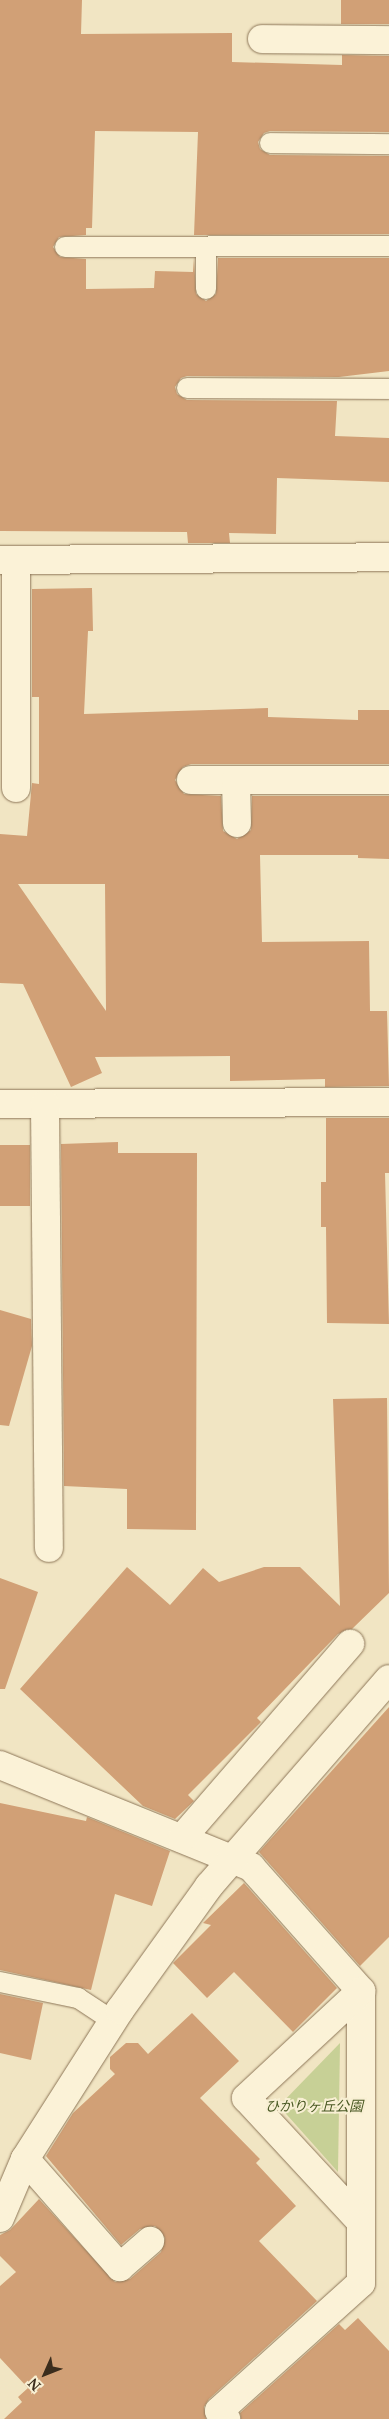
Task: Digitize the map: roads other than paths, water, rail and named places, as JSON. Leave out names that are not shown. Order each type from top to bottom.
[{"type":"street","points":[[262,39],[389,40]]},
{"type":"street","points":[[16,788],[8,749],[8,560],[389,557]]},
{"type":"street","points":[[191,780],[389,780]]},
{"type":"street","points":[[236,780],[237,822]]},
{"type":"street","points":[[0,1104],[389,1102]]},
{"type":"street","points":[[45,1104],[49,1548]]},
{"type":"street","points":[[0,2218],[11,2171],[109,2019],[208,1849],[350,1644]]},
{"type":"street","points":[[208,1849],[389,1679]]},
{"type":"street","points":[[0,1765],[251,1868],[361,1991],[360,2283],[219,2411],[226,2419]]},
{"type":"street","points":[[361,1991],[246,2098],[361,2222]]},
{"type":"street","points":[[11,2171],[120,2267],[150,2241]]},
{"type":"lane","points":[[270,143],[389,144]]},
{"type":"lane","points":[[65,247],[389,246]]},
{"type":"lane","points":[[206,247],[206,289]]},
{"type":"lane","points":[[188,388],[389,389]]},
{"type":"lane","points":[[0,1982],[78,1998],[109,2019]]},
{"type":"park label","name":"ひかりヶ丘公園","points":[[314,2106]]}]
